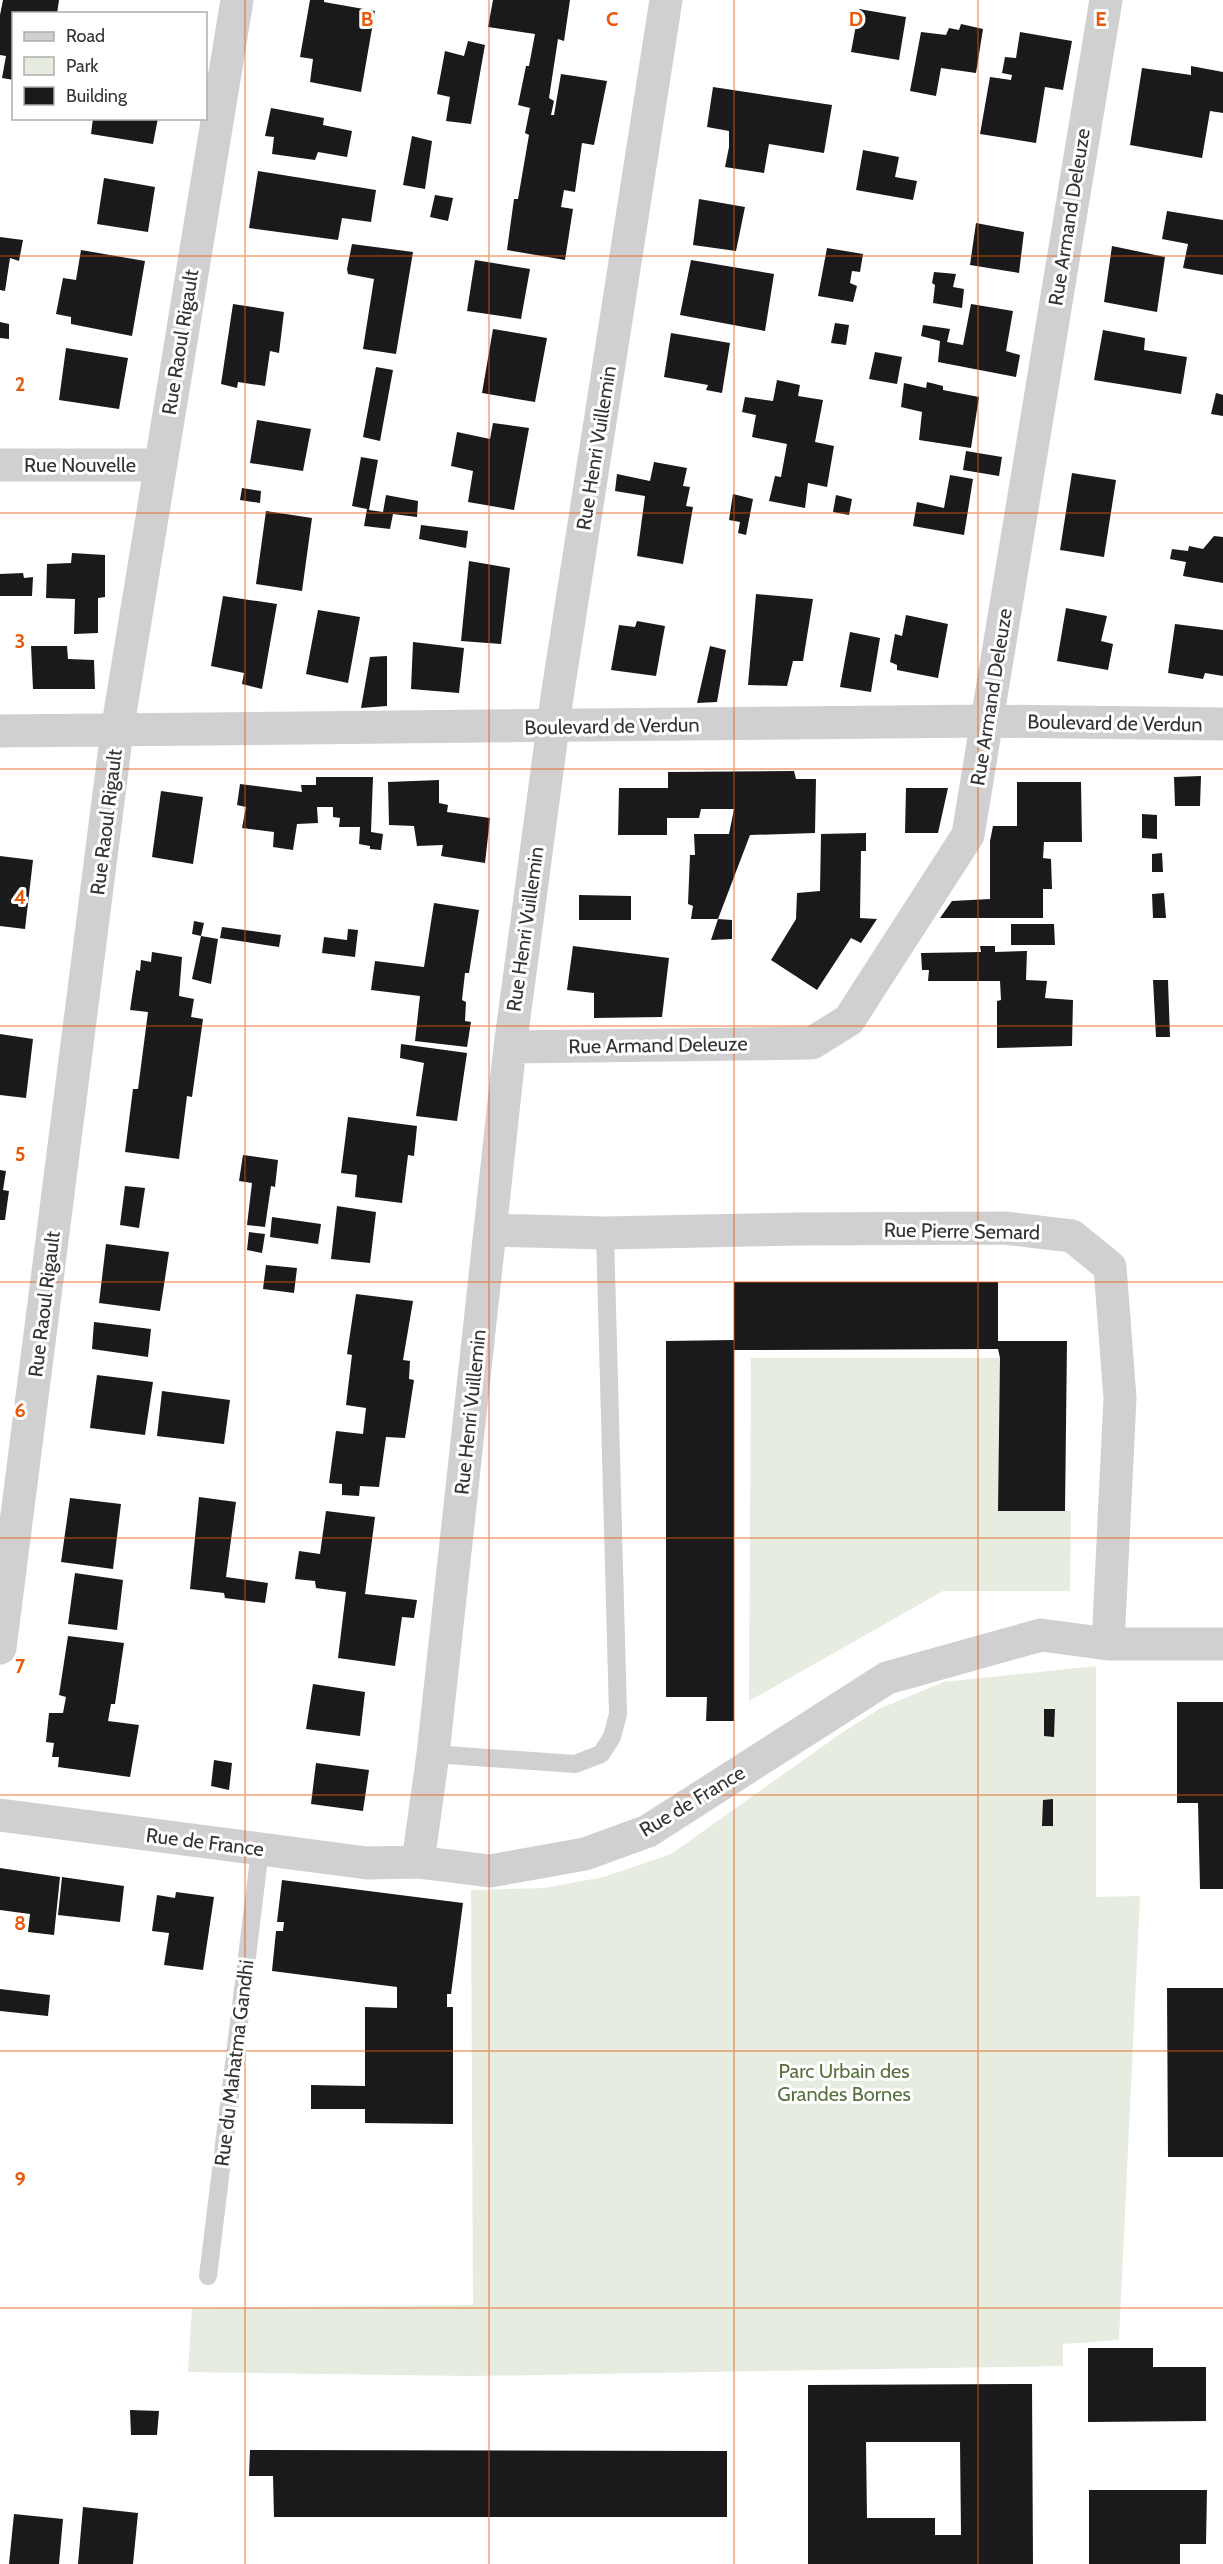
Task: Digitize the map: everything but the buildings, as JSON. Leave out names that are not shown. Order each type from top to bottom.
[{"type":"street","name":"Rue Raoul Rigault","points":[[0,1648],[117,731],[237,0]]},
{"type":"street","name":"Rue Henri Vuillemin","points":[[418,1862],[433,1754],[510,1047],[552,727],[666,0]]},
{"type":"street","name":"Rue Armand Deleuze","points":[[510,1047],[812,1043],[849,1020],[968,835],[1106,0]]},
{"type":"street","name":"Rue Nouvelle","points":[[0,465],[160,465]]},
{"type":"street","name":"Boulevard de Verdun","points":[[0,731],[987,722],[1223,724]]},
{"type":"street","name":"Rue Pierre Semard","points":[[490,1230],[605,1233],[1005,1228],[1072,1236],[1110,1267],[1120,1398],[1108,1644]]},
{"type":"street","name":"Rue de France","points":[[0,1815],[367,1863],[418,1862],[490,1872],[585,1854],[648,1831],[887,1678],[1041,1635],[1108,1644]]},
{"type":"street","points":[[1108,1644],[1223,1644]]},
{"type":"lane","points":[[433,1754],[575,1764],[602,1754],[612,1737],[618,1714],[605,1233]]},
{"type":"lane","name":"Rue du Mahatma Gandhi","points":[[208,2276],[260,1850]]},
{"type":"green space","points":[[751,1358],[1000,1358],[1000,1511],[1071,1511],[1070,1591],[943,1591],[749,1701]]},
{"type":"green space","name":"Parc Urbain des Grandes Bornes","points":[[1096,1666],[1096,1897],[1140,1896],[1119,2340],[1063,2344],[1063,2366],[471,2376],[188,2372],[192,2308],[473,2305],[471,1890],[544,1888],[604,1877],[671,1854],[843,1732],[881,1708],[944,1682]]}]
